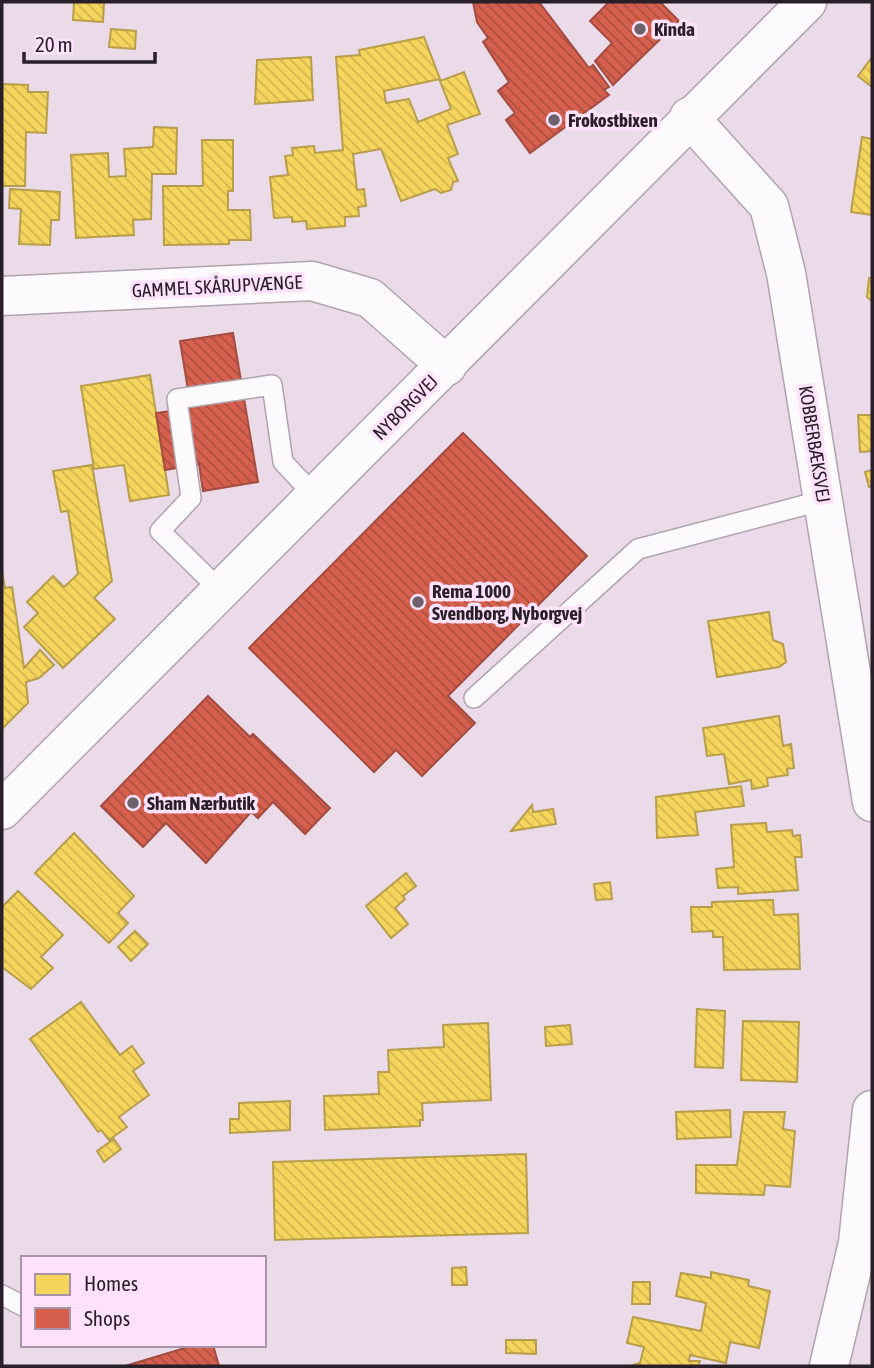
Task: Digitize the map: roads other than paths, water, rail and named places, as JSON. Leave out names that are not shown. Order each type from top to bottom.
[{"type":"street","name":"NYBORGVEJ","points":[[2,810],[447,366],[689,117],[807,2]]},
{"type":"street","name":"KOBBERBÆKSVEJ","points":[[689,117],[769,206],[786,273],[872,802]]},
{"type":"street","name":"GAMMEL SKÅRUPVÆNGE","points":[[2,296],[312,281],[370,298],[447,366]]},
{"type":"street","points":[[829,1366],[858,1243],[872,1110]]},
{"type":"lane","points":[[220,590],[160,531],[191,498],[177,399],[272,386],[283,462],[315,496]]},
{"type":"lane","points":[[474,698],[638,550],[824,500]]},
{"type":"lane","points":[[2,1295],[21,1305]]},
{"type":"place","name":"Kinda","points":[[640,29]]},
{"type":"place","name":"Frokostbixen","points":[[554,120]]},
{"type":"place","name":"Rema 1000 Svendborg, Nyborgvej","points":[[418,602]]},
{"type":"place","name":"Sham Nærbutik","points":[[133,803]]}]
